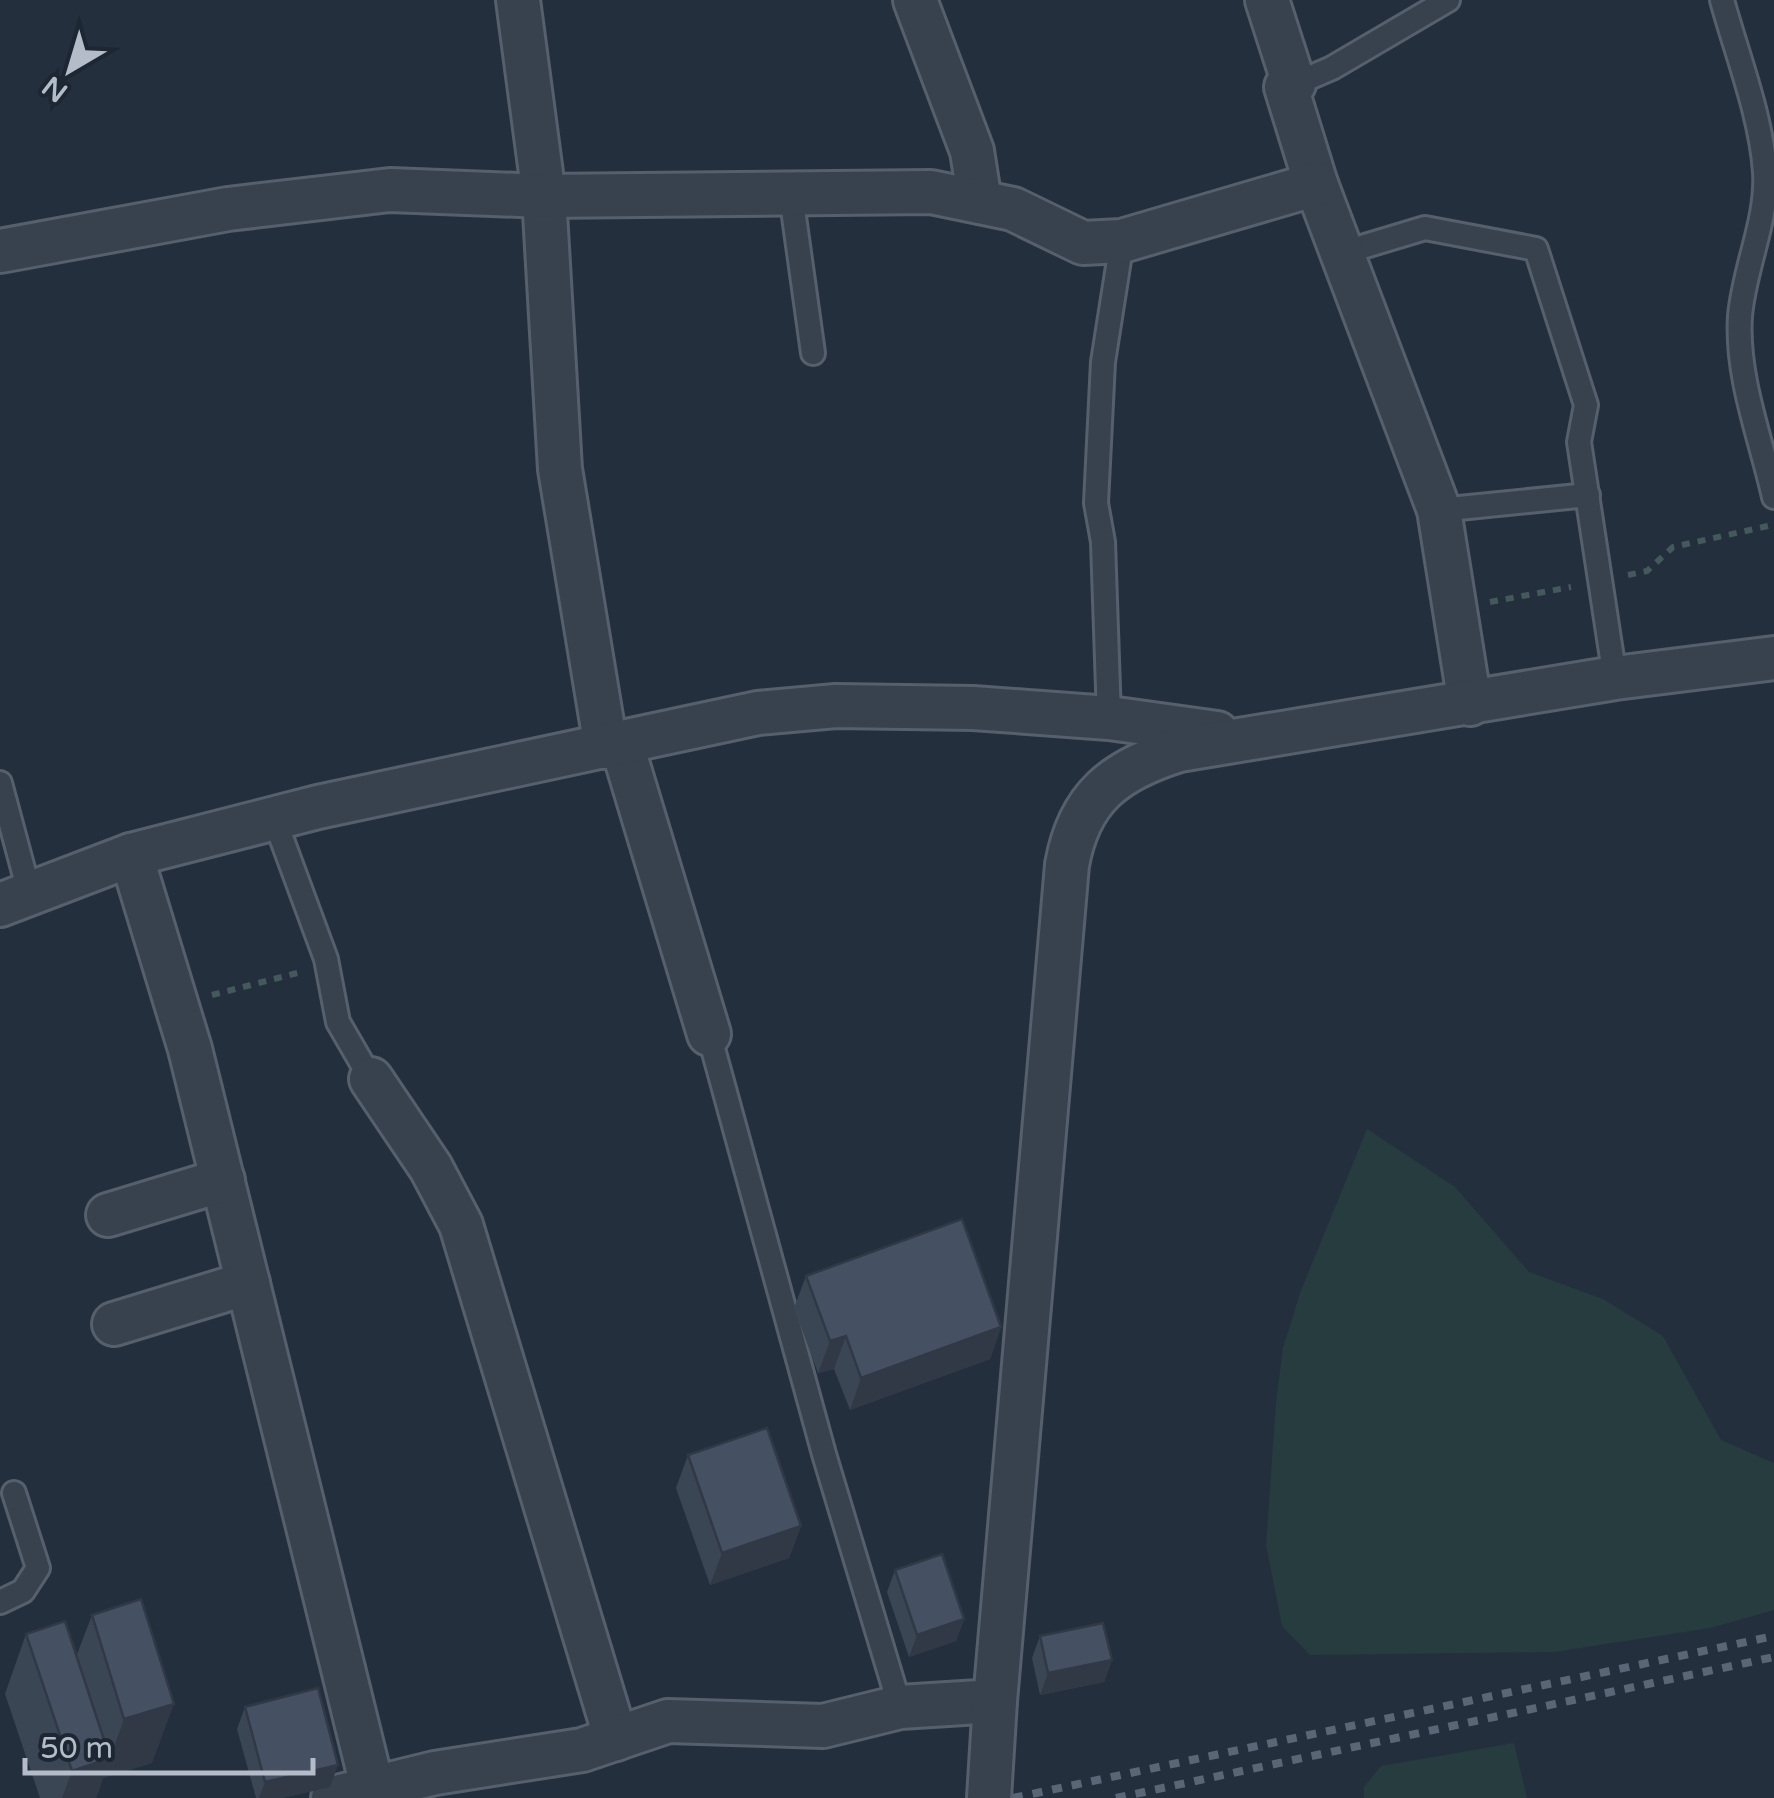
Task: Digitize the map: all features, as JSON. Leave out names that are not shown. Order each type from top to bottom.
[{"type":"street","points":[[518,0],[544,196],[560,470],[613,744],[709,1034]]},
{"type":"street","points":[[915,0],[972,151],[980,202]]},
{"type":"street","points":[[1267,0],[1316,184],[1439,510],[1470,704]]},
{"type":"street","points":[[0,251],[308,197],[390,190],[544,196],[931,192],[1012,209],[1084,243],[1122,241],[1316,184]]},
{"type":"street","points":[[988,1798],[1030,1336],[1057,958],[1072,834],[1108,781],[1150,759],[1247,737],[1615,678],[1774,658]]},
{"type":"street","points":[[15,900],[132,855],[274,818],[758,713],[836,706],[973,708],[1109,718],[1247,737]]},
{"type":"street","points":[[132,855],[176,1004],[248,1283],[360,1794],[582,1750],[668,1722],[823,1726],[900,1707],[995,1701]]},
{"type":"street","points":[[370,1079],[430,1168],[461,1225],[616,1739]]},
{"type":"street","points":[[108,1215],[222,1180]]},
{"type":"street","points":[[114,1324],[248,1283]]},
{"type":"lane","points":[[1290,86],[1332,68],[1448,0]]},
{"type":"lane","points":[[1722,0],[1765,171],[1766,225],[1740,320],[1745,374],[1774,495]]},
{"type":"lane","points":[[791,195],[813,353]]},
{"type":"lane","points":[[1342,254],[1425,228],[1536,249],[1586,405],[1579,442],[1615,678]]},
{"type":"lane","points":[[1109,718],[1103,542],[1096,503],[1103,362],[1122,241]]},
{"type":"lane","points":[[1439,510],[1588,495]]},
{"type":"lane","points":[[0,783],[15,900]]},
{"type":"lane","points":[[274,818],[327,965],[338,1022],[370,1079]]},
{"type":"lane","points":[[709,1034],[824,1454],[900,1707]]},
{"type":"lane","points":[[0,1602],[23,1591],[38,1568],[14,1494]]},
{"type":"path","points":[[176,1004],[327,965]]},
{"type":"green space","points":[[1367,1129],[1455,1187],[1529,1272],[1603,1299],[1663,1336],[1721,1440],[1774,1463],[1774,1610],[1710,1628],[1554,1652],[1310,1655],[1282,1626],[1266,1545],[1283,1348],[1300,1293]]},
{"type":"green space","points":[[1514,1743],[1527,1798],[1364,1798],[1364,1787],[1381,1766]]},
{"type":"building","points":[[962,1219],[1001,1327],[861,1378],[846,1336],[830,1341],[806,1276]]},
{"type":"building","points":[[767,1428],[801,1526],[722,1553],[688,1455]]},
{"type":"building","points":[[942,1554],[964,1619],[917,1635],[895,1570]]},
{"type":"building","points":[[141,1599],[174,1704],[124,1719],[92,1615]]},
{"type":"building","points":[[65,1621],[110,1758],[72,1771],[26,1634]]},
{"type":"building","points":[[1103,1623],[1112,1660],[1048,1673],[1040,1636]]},
{"type":"building","points":[[318,1688],[338,1765],[265,1782],[245,1707]]},
{"type":"railway","points":[[1013,1798],[1774,1636]]},
{"type":"railway","points":[[1116,1798],[1774,1657]]}]
